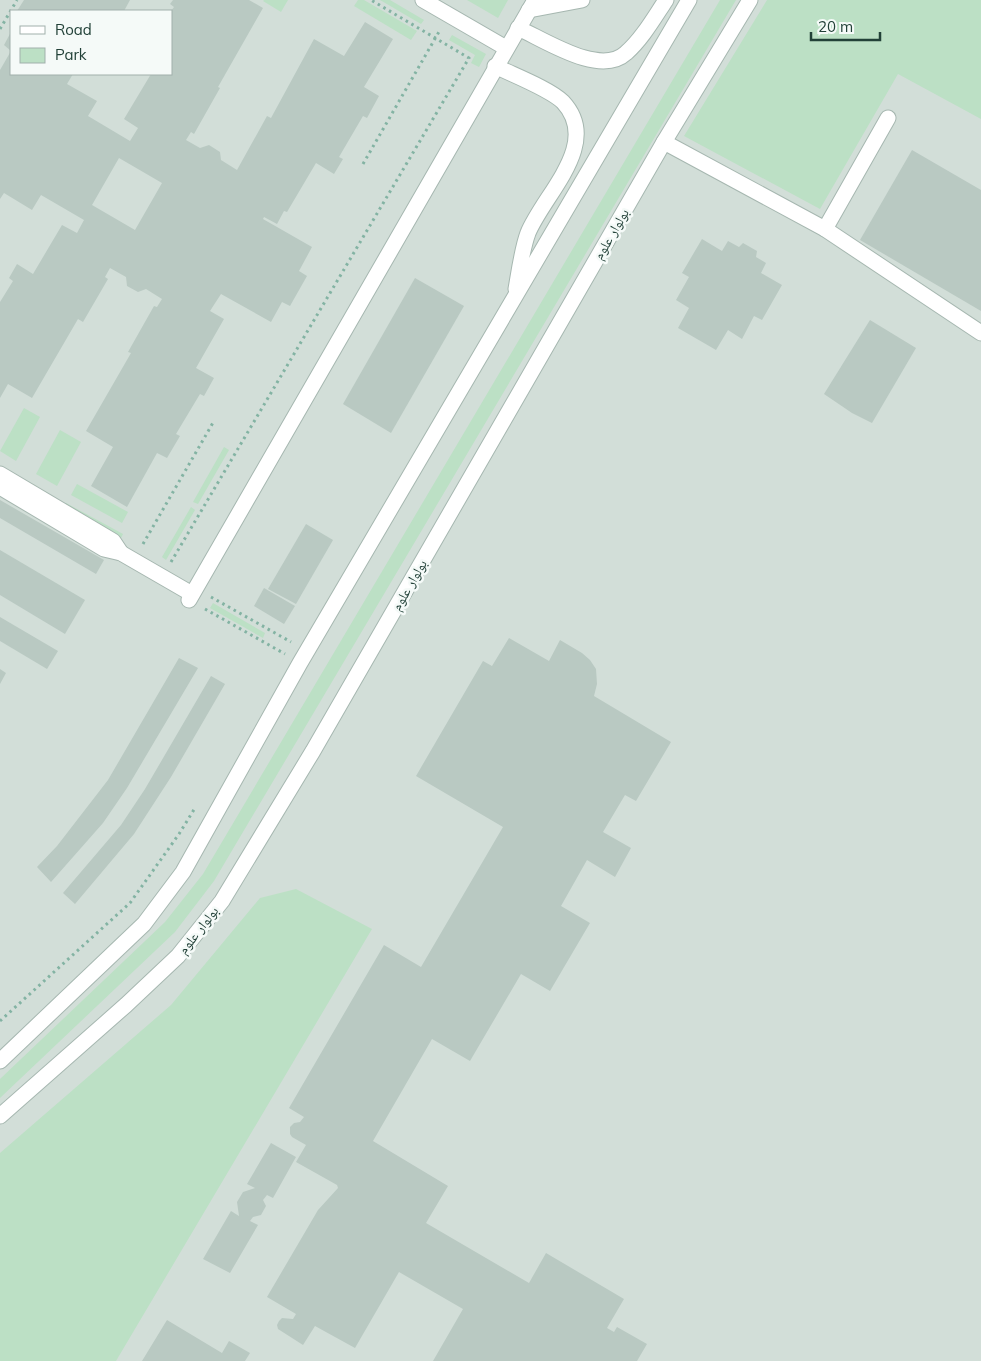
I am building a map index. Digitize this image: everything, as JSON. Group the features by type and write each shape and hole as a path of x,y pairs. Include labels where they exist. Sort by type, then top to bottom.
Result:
{"lane":[{"path":"423,0 506,48"},
{"path":"0,487 104,549 121,553 192,594 495,66 532,5 582,0"},
{"path":"518,28 572,54 607,62 625,54 638,40 666,0"},
{"path":"0,1061 144,924 183,872 304,657 689,0"},
{"name":"بولوار علوم","path":"0,1116 126,1005 178,956 222,900 313,751 664,142 750,0"},
{"path":"495,66 562,101 571,113 577,132 574,155 528,233 512,302"},
{"path":"825,229 888,118"},
{"path":"664,142 825,229 981,333"},
{"path":"0,474 113,541 121,553"}],"path":[{"path":"168,567 469,58 371,0"},
{"path":"0,29 10,12"},
{"path":"363,164 436,38"},
{"path":"140,550 214,421"},
{"path":"192,594 304,657"},
{"path":"192,594 304,657"},
{"path":"0,1022 130,903 180,834 200,800"}],"shaded area":[{"path":"0,0 981,0 981,1361 0,1361"}],"green space":[{"path":"264,0 288,0 281,12"},
{"path":"358,0 364,0 417,31 411,40 354,6"},
{"path":"380,0 390,0 424,20 421,24"},
{"path":"467,0 508,0 498,18"},
{"path":"720,0 736,0 214,881 175,932 0,1098 0,1079 165,922 203,874"},
{"path":"767,0 981,0 981,119 898,74 820,209 684,136"},
{"path":"452,35 486,54 479,67 471,63 475,55 449,40"},
{"path":"24,408 40,417 16,461 0,451"},
{"path":"60,430 81,442 57,486 36,474"},
{"path":"224,447 229,450 198,504 193,502"},
{"path":"77,484 128,512 122,523 71,495"},
{"path":"66,503 123,534 121,538 64,507"},
{"path":"191,507 195,510 166,560 162,557"},
{"path":"213,603 265,633 263,638 210,608"},
{"path":"296,889 372,929 116,1361 0,1361 0,1153 171,1005 260,898"}],"building":[{"path":"24,0 130,0 125,10 18,10"},
{"path":"173,0 249,0 263,8 218,87 220,88 194,134 191,132 186,140 200,148 209,145 220,152 221,160 237,170 267,116 271,118 314,39 344,56 365,22 393,39 364,87 379,96 367,118 363,116 339,157 343,159 334,174 316,163 287,212 284,211 277,224 264,217 263,219 312,247 299,271 307,276 290,306 282,302 271,322 221,294 210,311 224,319 196,368 214,378 204,396 200,394 176,434 180,436 167,458 157,453 127,507 91,486 113,447 86,431 131,353 128,352 154,306 157,307 162,299 146,289 138,292 127,286 126,277 110,268 105,277 108,279 83,322 78,319 32,398 8,384 0,398 0,302 13,281 9,278 17,264 33,274 62,225 77,233 84,220 41,195 32,210 4,193 0,199 0,70 10,53 10,75 72,75 67,84 97,101 88,116 130,141 138,128 124,119 150,75 172,75 172,10 174,7 170,4","holes":["119,158 162,183 135,230 92,205"]},
{"path":"10,34 10,50 4,45"},
{"path":"912,150 981,190 981,311 860,240"},
{"path":"702,239 722,251 728,241 739,247 743,243 757,251 756,257 766,263 761,273 782,285 762,320 754,316 742,339 728,330 716,350 678,328 689,308 676,300 689,277 682,273"},
{"path":"415,278 464,306 391,433 343,404"},
{"path":"870,320 916,348 872,423 852,413 824,394"},
{"path":"0,500 104,560 96,574 0,518"},
{"path":"306,524 333,540 296,604 268,589"},
{"path":"0,550 85,600 65,634 0,595"},
{"path":"264,588 295,606 284,624 254,606"},
{"path":"0,617 58,651 47,669 0,641"},
{"path":"509,638 549,661 560,640 582,653 596,669 597,684 594,696 671,742 636,801 625,795 603,832 631,848 615,877 587,860 561,906 590,923 550,991 521,974 470,1061 432,1039 373,1141 448,1186 426,1223 529,1283 546,1253 624,1299 607,1328 614,1332 617,1327 647,1344 637,1361 433,1361 463,1309 399,1272 355,1348 315,1326 303,1345 278,1329 277,1325 282,1318 293,1319 296,1314 267,1297 318,1210 338,1188 337,1185 296,1162 306,1145 292,1137 290,1127 294,1123 300,1122 304,1117 289,1108 384,945 421,967 503,827 416,776 483,661 492,666"},
{"path":"179,658 198,668 127,788 103,823 51,882 37,867 57,846 108,780"},
{"path":"0,669 6,673 0,684"},
{"path":"211,676 225,684 171,777 134,834 75,904 63,893 121,825 145,789"},
{"path":"271,1143 296,1157 273,1198 267,1195 263,1200 266,1206 261,1215 253,1217 250,1221 258,1225 230,1273 203,1259 231,1211 239,1216 237,1202 243,1192 255,1188 247,1184"},
{"path":"167,1320 222,1353 229,1341 250,1353 245,1361 142,1361"}]}
